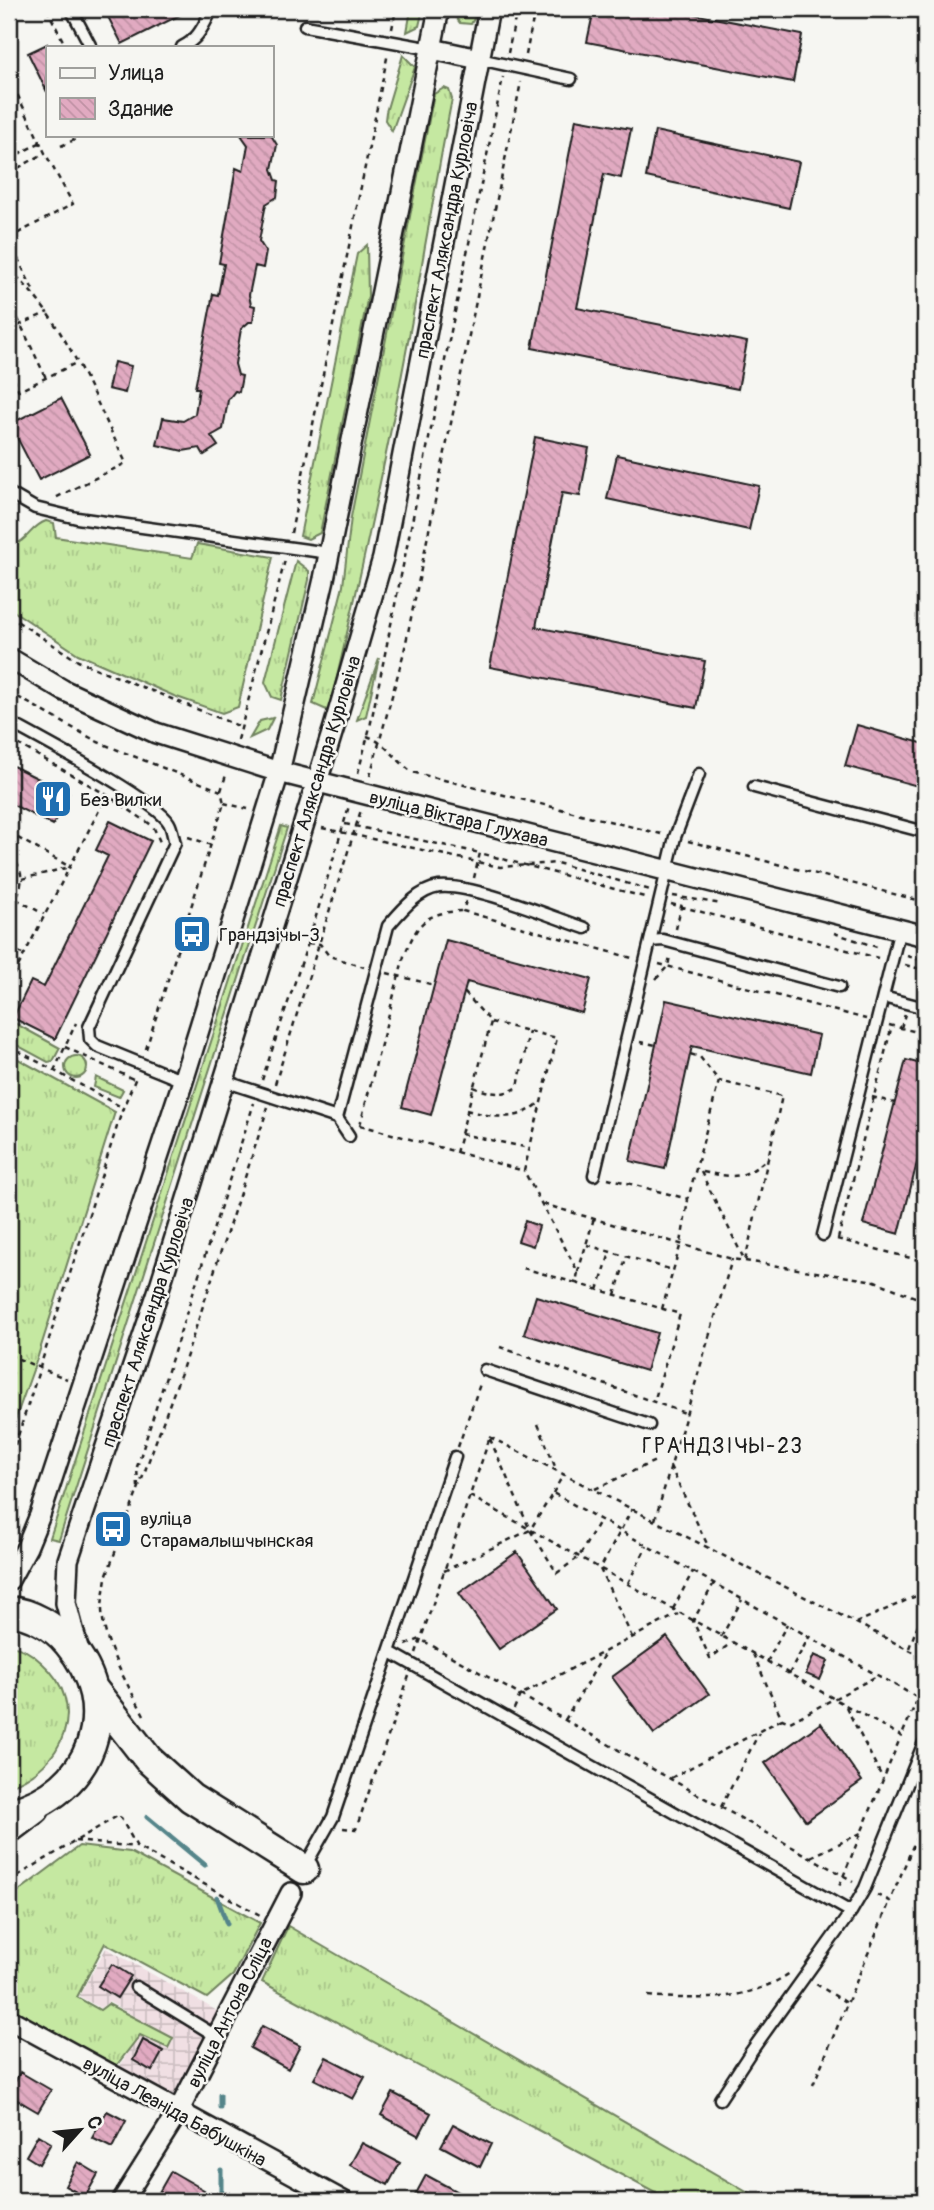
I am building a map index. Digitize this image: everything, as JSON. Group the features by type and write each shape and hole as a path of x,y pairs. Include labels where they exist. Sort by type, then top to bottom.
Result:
{"main road":[{"path":"9,1611 35,1618 60,1634 81,1658 94,1690 148,1759 191,1798 298,1881"},
{"path":"17,1816 55,1795 80,1769 91,1747 96,1721 94,1690"}],"street":[{"name":"праспект Аляксандра Курловіча","path":"9,1580 40,1515 183,1081 279,772 329,553 439,9"},
{"name":"праспект Аляксандра Курловіча","path":"81,1658 66,1603 68,1560 158,1292 316,784 383,558 489,9"},
{"path":"432,49 479,59"},
{"name":"вуліца Віктара Глухава","path":"9,658 63,690 156,733 316,784 668,869 925,936"},
{"name":"вуліца Антона Сліца","path":"122,2201 178,2112 298,1881"},
{"name":"вуліца Леаніда Бабушкіна","path":"9,2019 343,2201"}],"lane":[{"path":"72,9 90,46"},
{"path":"184,46 194,41 210,15"},
{"path":"305,26 432,49"},
{"path":"479,59 571,79"},
{"path":"9,493 35,508 77,518 329,553"},
{"path":"9,722 126,790 169,822 175,843 89,1027 90,1040 97,1046 183,1081"},
{"path":"594,1175 675,838 699,774"},
{"path":"754,787 925,832"},
{"path":"337,1118 388,926 407,904 439,887 470,891 585,928"},
{"path":"823,1236 900,929"},
{"path":"650,941 663,940 839,987"},
{"path":"883,997 925,1008"},
{"path":"224,1081 337,1118 349,1136"},
{"path":"485,1370 649,1425"},
{"path":"298,1881 333,1817 455,1457"},
{"path":"390,1652 851,1912"},
{"path":"720,2099 865,1888 925,1740"},
{"path":"136,1987 216,2036"}],"path":[{"path":"47,9 66,46"},
{"path":"237,743 288,547 396,9"},
{"path":"517,9 367,736 380,741 412,772 925,902"},
{"path":"380,741 404,652 535,9"},
{"path":"9,77 73,204 9,239 35,293 77,363 126,463 49,501"},
{"path":"61,146 83,136"},
{"path":"9,159 41,142"},
{"path":"9,147 22,153"},
{"path":"9,173 46,153"},
{"path":"9,269 35,293"},
{"path":"9,300 46,378"},
{"path":"9,330 48,312"},
{"path":"9,396 77,363"},
{"path":"9,369 19,391"},
{"path":"9,616 78,661 241,727"},
{"path":"9,692 98,742 221,791"},
{"path":"9,739 107,795 153,826 160,843"},
{"path":"9,1464 122,1108 141,1065 224,803 221,791 228,769"},
{"path":"9,984 107,795"},
{"path":"345,824 480,853"},
{"path":"9,833 70,867"},
{"path":"138,1490 136,1467 308,943 341,834 353,837 369,836 500,867 557,863 661,897 724,905"},
{"path":"146,1720 116,1659 102,1609 106,1577 183,1370 353,837"},
{"path":"9,906 16,899 22,879 20,869 9,853 17,838"},
{"path":"527,865 893,957 925,961"},
{"path":"22,879 70,867"},
{"path":"16,899 45,914"},
{"path":"463,911 440,912 424,919 404,956 360,1125 524,1171"},
{"path":"823,930 925,971"},
{"path":"308,943 320,944 330,956 434,985"},
{"path":"9,947 24,955"},
{"path":"612,953 645,961"},
{"path":"668,966 925,1034"},
{"path":"464,992 491,1022 557,1038 524,1171 578,1272"},
{"path":"456,1153 491,1022"},
{"path":"54,1071 76,1023"},
{"path":"838,1239 892,1026"},
{"path":"473,1087 494,1094 508,1093 518,1087 528,1031"},
{"path":"627,1039 656,1045"},
{"path":"9,1046 122,1108"},
{"path":"65,1047 135,1080"},
{"path":"690,1054 700,1057 719,1081 782,1096 745,1261"},
{"path":"662,1309 681,1243 688,1199 719,1081"},
{"path":"859,1094 895,1103"},
{"path":"466,1110 507,1118 523,1114 541,1101"},
{"path":"461,1134 529,1149"},
{"path":"695,1171 730,1177 750,1174 769,1157"},
{"path":"701,1172 745,1261"},
{"path":"594,1175 688,1199"},
{"path":"542,1203 732,1259 875,1281 925,1301"},
{"path":"576,1283 594,1218"},
{"path":"918,1260 925,1233"},
{"path":"823,1236 925,1262"},
{"path":"587,1245 673,1270"},
{"path":"598,1290 611,1252"},
{"path":"615,1295 626,1257"},
{"path":"655,1520 732,1259"},
{"path":"523,1269 680,1314 654,1402"},
{"path":"500,1347 686,1413"},
{"path":"9,1355 83,1385"},
{"path":"455,1457 485,1370"},
{"path":"538,1424 556,1470"},
{"path":"490,1437 925,1658"},
{"path":"356,1829 490,1437"},
{"path":"490,1437 530,1530 557,1573 579,1557 600,1519"},
{"path":"594,1489 655,1461"},
{"path":"670,1466 709,1548"},
{"path":"444,1571 530,1530 564,1474"},
{"path":"553,1493 925,1702"},
{"path":"470,1496 901,1736"},
{"path":"600,1569 632,1508"},
{"path":"627,1584 647,1546"},
{"path":"600,1569 632,1637"},
{"path":"672,1609 693,1572"},
{"path":"693,1621 714,1583"},
{"path":"856,1623 925,1592"},
{"path":"721,1637 743,1599"},
{"path":"908,1650 925,1606"},
{"path":"509,1719 520,1695 679,1613"},
{"path":"693,1621 710,1658 732,1643"},
{"path":"767,1662 787,1624"},
{"path":"788,1675 809,1637"},
{"path":"420,1639 890,1901"},
{"path":"565,1720 608,1648"},
{"path":"752,1654 782,1719 790,1722 878,1676"},
{"path":"833,1900 919,1698"},
{"path":"846,1707 884,1779"},
{"path":"670,1779 782,1719"},
{"path":"720,1807 759,1733"},
{"path":"9,1881 119,1815 137,1847"},
{"path":"813,2085 925,1817"},
{"path":"811,1857 861,1833"},
{"path":"75,1841 137,1847 275,1924"},
{"path":"648,1996 690,2000 733,1997 774,1984 794,1970 848,2003"}],"shaded area":[{"path":"106,1948 219,2012 172,2097 119,2068 139,2033 168,2049 174,2039 109,2002 100,2008 79,1996"}],"green space":[{"path":"423,9 419,26 407,32 411,10"},
{"path":"456,9 478,11 471,24 460,23 454,15"},
{"path":"403,55 415,67 392,131 385,120 386,112"},
{"path":"444,88 449,90 452,99 415,304 381,480 329,711 313,704 343,586 351,517 434,94"},
{"path":"367,245 368,296 320,533 308,539 300,536 357,254"},
{"path":"46,521 54,523 56,537 192,558 197,544 273,557 238,707 222,713 174,696 78,654 9,608 9,546 21,541"},
{"path":"296,561 309,571 309,580 281,700 272,697 265,682"},
{"path":"379,658 366,716 357,720"},
{"path":"273,718 267,730 250,738 260,721"},
{"path":"281,826 287,828 59,1540 50,1538"},
{"path":"9,1020 60,1048 53,1061 48,1062 9,1041"},
{"path":"9,1054 115,1112 38,1356 9,1437"},
{"path":"76,1056 84,1059 87,1067 84,1075 76,1078 68,1075 65,1067 68,1059"},
{"path":"96,1077 123,1090 119,1097 94,1087"},
{"path":"9,1646 22,1649 35,1657 57,1680 65,1697 67,1716 64,1734 44,1765 9,1786"},
{"path":"79,1846 130,1852 260,1923 233,1975 207,1998 105,1943 77,1997 100,2010 108,2004 173,2038 168,2048 140,2035 116,2066 9,2008 9,1905 15,1894"},
{"path":"288,1926 762,2201 670,2201 262,1982"}],"building":[{"path":"104,9 192,9 122,44"},
{"path":"594,9 667,9 802,35 793,82 587,42"},
{"path":"47,44 46,90 28,53"},
{"path":"576,119 631,129 621,178 604,174 577,308 747,342 738,389 532,348"},
{"path":"655,131 799,162 789,208 646,177"},
{"path":"242,136 272,136 277,145 272,169 279,181 277,197 266,204 259,241 266,252 263,268 255,266 249,295 251,305 255,306 253,322 241,329 235,364 238,375 242,376 239,392 235,391 228,400 223,429 211,436 218,446 204,455 200,448 183,451 157,445 163,418 183,421 195,414 199,388 195,388 213,294 218,295 224,264 219,263 236,168 243,171 248,145"},
{"path":"114,362 131,366 125,393 108,389"},
{"path":"61,398 90,454 39,480 10,424"},
{"path":"535,437 589,448 580,496 562,493 536,627 705,661 696,708 490,667"},
{"path":"617,455 759,486 749,530 607,499"},
{"path":"857,725 925,744 925,788 845,766"},
{"path":"9,764 69,794 53,825 9,803"},
{"path":"110,821 151,841 55,1039 13,1018 31,981 44,987 108,856 96,850"},
{"path":"446,940 591,979 582,1013 467,982 431,1115 402,1107"},
{"path":"666,1000 819,1035 811,1073 692,1046 665,1169 630,1161"},
{"path":"906,1060 925,1065 925,1131 899,1234 863,1224"},
{"path":"525,1221 539,1226 533,1246 518,1241"},
{"path":"536,1296 657,1333 646,1371 524,1334"},
{"path":"517,1552 557,1609 499,1649 459,1593"},
{"path":"667,1637 709,1694 654,1734 612,1677"},
{"path":"814,1655 828,1661 820,1680 806,1674"},
{"path":"821,1723 862,1781 806,1821 765,1763"},
{"path":"112,1964 131,1976 117,1998 98,1986"},
{"path":"262,2026 300,2046 288,2069 250,2048"},
{"path":"143,2040 163,2051 152,2071 133,2060"},
{"path":"326,2057 365,2077 353,2099 314,2079"},
{"path":"20,2072 51,2090 38,2112 9,2095"},
{"path":"393,2093 431,2113 419,2136 381,2115"},
{"path":"107,2111 126,2121 112,2148 92,2138"},
{"path":"453,2124 491,2144 480,2167 441,2146"},
{"path":"38,2135 51,2143 39,2164 26,2156"},
{"path":"362,2143 400,2163 388,2185 350,2165"},
{"path":"78,2162 98,2174 85,2197 65,2186"},
{"path":"171,2171 204,2190 197,2201 154,2201"},
{"path":"426,2175 474,2201 412,2201"}],"waterway":[{"path":"147,1817 205,1865"},
{"path":"217,1897 227,1924"},
{"path":"220,2095 220,2107"},
{"path":"221,2170 221,2201"}],"place":[{"name":"Без Вилки","path":"53,799"},
{"name":"Грандзічы-3","path":"192,934"},
{"name":"вуліца Старамалышчынская","path":"113,1529"}],"district":[{"name":"ГРАНДЗІЧЫ-23","path":"723,1446"}]}
